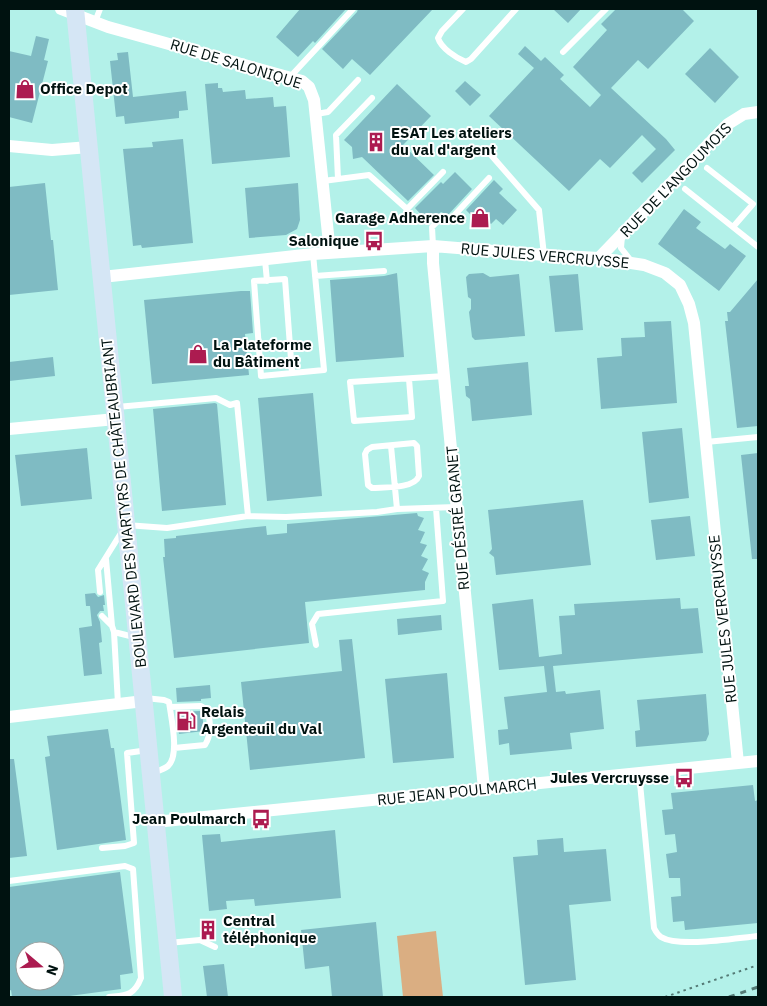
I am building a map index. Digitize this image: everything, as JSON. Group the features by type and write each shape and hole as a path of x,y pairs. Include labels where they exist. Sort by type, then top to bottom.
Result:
{"main road":[{"name":"BOULEVARD DES MARTYRS DE CHÂTEAUBRIANT","path":"70,11 89,148 173,997"}],"street":[{"name":"RUE DE SALONIQUE","path":"70,11 95,22 302,81 309,87 314,100 316,114 330,253"},
{"name":"RUE DE L'ANGOUMOIS","path":"599,258 728,124 744,114 758,112"},
{"path":"9,146 52,150 89,148"},
{"name":"RUE JULES VERCRUYSSE","path":"102,278 313,254 433,246 599,258 644,265 665,273 680,285 689,304 694,323 738,763"},
{"name":"RUE DÉSIRÉ GRANET","path":"433,246 433,263 484,789"},
{"path":"9,429 115,413"},
{"path":"9,717 118,704 144,699"},
{"name":"RUE JEAN POULMARCH","path":"155,822 758,761"}],"lane":[{"path":"95,22 100,9"},
{"path":"290,78 353,9"},
{"path":"463,9 442,31 438,38 440,43 459,59 466,62 471,59 516,9"},
{"path":"563,52 606,9"},
{"path":"316,114 328,112 358,80"},
{"path":"338,179 336,135 372,98"},
{"path":"492,155 539,210 544,255"},
{"path":"707,168 753,204 733,227"},
{"path":"323,181 369,175 407,209 443,172"},
{"path":"433,246 432,227 442,216 448,222 489,178"},
{"path":"685,190 758,247"},
{"path":"622,234 621,248 632,263"},
{"path":"292,373 285,279 254,282 261,376 324,370 313,254"},
{"path":"265,260 267,281"},
{"path":"315,276 384,271"},
{"path":"409,379 412,417 354,421 350,382 445,376"},
{"path":"115,413 216,398 230,405 237,404 248,516"},
{"path":"706,442 758,437"},
{"path":"414,443 417,446 419,476 417,481 410,485 372,488 368,486 365,454 372,447 390,446 414,443"},
{"path":"390,446 397,509"},
{"path":"100,592 98,570 126,525 168,528 248,516 286,517 377,512 420,507 456,507"},
{"path":"316,645 312,624 318,614 442,601 436,508"},
{"path":"106,557 118,704"},
{"path":"102,616 113,629 137,637"},
{"path":"144,699 167,700 170,707 174,748 174,757 168,766 151,774"},
{"path":"170,707 201,706 208,710 210,718 209,739 205,745 174,748"},
{"path":"102,848 125,846 134,843 127,753 149,750"},
{"path":"639,773 654,928 656,932 660,937 679,942 758,936"},
{"path":"9,881 125,866 132,869 141,978 138,986 129,995 109,997"},
{"path":"168,943 200,940 215,947"}],"path":[{"path":"665,997 758,965"}],"shaded area":[{"path":"436,931 443,997 403,997 397,936"}],"building":[{"path":"300,9 346,9 315,43 313,41 298,57 276,37"},
{"path":"358,9 433,9 370,75 352,59 343,69 322,49"},
{"path":"553,9 581,9 568,23"},
{"path":"616,9 682,9 694,21 648,69 638,60 611,88 666,139 675,150 642,183 632,173 656,149 642,135 610,168 600,159 569,191 489,116 534,68 518,54 525,46 541,61 545,57 564,75 560,79 590,107 601,95 573,67 607,30 601,24"},
{"name":"Office Depot","path":"36,36 49,39 44,60 48,61 32,123 9,117 9,51 31,56"},
{"path":"710,48 739,77 715,103 685,74"},
{"path":"128,52 133,97 186,91 188,110 179,111 179,118 125,124 124,116 116,117 110,61 118,60 117,53"},
{"path":"465,81 481,95 470,106 455,91"},
{"path":"218,83 218,88 222,88 223,92 245,90 246,99 273,97 274,107 286,106 290,157 212,164 205,84"},
{"name":"ESAT Les ateliers du val d'argent","path":"397,84 431,116 403,145 434,175 408,201 362,157 353,159 352,147 344,140"},
{"path":"183,139 193,243 142,248 141,245 133,246 123,149 153,147 152,142"},
{"path":"455,172 472,189 448,215 441,212 432,220 430,217 426,220 415,208 441,182 443,184"},
{"path":"494,180 503,189 499,193 517,210 503,225 496,219 491,224 484,218 479,223 466,210"},
{"path":"45,183 58,290 9,295 9,187"},
{"path":"298,183 300,220 297,229 286,235 249,238 245,188"},
{"path":"684,209 701,222 696,228 725,249 730,244 746,256 719,291 658,244"},
{"path":"397,273 404,357 336,362 330,280 384,276"},
{"path":"483,273 490,277 519,274 525,336 475,340 472,337 469,312 471,309 471,299 468,297 466,277 469,274"},
{"path":"578,274 583,330 555,332 549,276"},
{"path":"758,279 758,426 737,428 725,321 728,321 727,312 730,312"},
{"name":"La Plateforme du Bâtiment","path":"250,291 253,333 245,334 249,375 152,384 144,300"},
{"path":"671,321 677,403 601,409 597,358 622,356 621,338 645,337 644,322"},
{"path":"53,357 55,376 9,381 9,362"},
{"path":"528,362 532,415 472,421 470,399 466,396 465,386 469,386 467,368"},
{"path":"313,393 322,496 267,501 258,398"},
{"path":"217,404 226,505 162,511 153,409"},
{"path":"682,428 689,498 649,503 642,432"},
{"path":"87,448 92,499 21,506 15,455"},
{"path":"758,453 758,559 752,559 741,455"},
{"path":"583,500 591,565 496,575 494,557 489,553 492,549 488,510"},
{"path":"417,513 418,516 424,518 418,530 425,532 420,543 427,545 421,556 428,559 422,570 429,573 425,582 425,590 305,602 309,643 174,658 163,557 165,557 164,539 266,526 267,535 287,533 287,524"},
{"path":"690,516 695,556 656,560 651,520"},
{"path":"95,593 98,597 104,595 105,605 103,605 104,611 100,611 97,615 100,622 102,642 99,643 102,674 84,676 79,628 92,626 90,606 86,606 85,594"},
{"path":"680,598 681,609 698,608 703,653 553,666 556,692 565,691 566,694 600,690 604,729 570,733 572,749 510,755 509,743 499,745 498,730 508,729 504,697 547,692 544,666 499,670 492,604 533,599 539,657 562,654 559,616 575,615 574,604"},
{"path":"441,615 442,630 398,635 397,619"},
{"path":"352,639 365,758 250,770 241,682 342,671 339,640"},
{"path":"447,673 454,758 393,763 385,679"},
{"path":"210,685 211,698 201,699 201,701 177,702 176,688"},
{"path":"706,694 709,734 706,741 636,747 635,731 640,730 637,700"},
{"path":"178,712 202,712 204,731 179,734 176,717 178,717"},
{"path":"108,729 111,748 114,748 126,840 57,850 45,757 50,756 47,736"},
{"path":"9,759 14,759 27,856 9,858"},
{"path":"753,785 755,801 758,800 758,923 685,930 684,921 673,922 671,897 681,896 680,878 669,878 666,854 677,852 675,834 665,835 662,810 673,809 671,793"},
{"path":"335,830 341,898 255,906 254,899 226,901 227,909 209,911 202,835 220,834 221,842"},
{"path":"563,838 564,852 606,849 611,901 569,905 576,980 525,985 513,857 538,855 537,840"},
{"path":"120,872 133,973 120,975 121,989 62,997 12,997 11,990 9,991 9,887"},
{"path":"376,922 383,997 332,997 329,966 305,969 301,930"},
{"path":"224,964 228,997 207,997 203,966"}],"railway":[{"path":"729,997 758,987"}],"place":[{"name":"Office Depot","path":"25,89"},
{"name":"ESAT Les ateliers du val d'argent","path":"376,142"},
{"name":"Garage Adherence","path":"480,218"},
{"name":"Salonique","path":"374,241"},
{"name":"La Plateforme du Bâtiment","path":"198,354"},
{"name":"Relais Argenteuil du Val","path":"186,721"},
{"name":"Jules Vercruysse","path":"684,778"},
{"name":"Jean Poulmarch","path":"261,819"},
{"name":"Central téléphonique","path":"208,930"}]}
